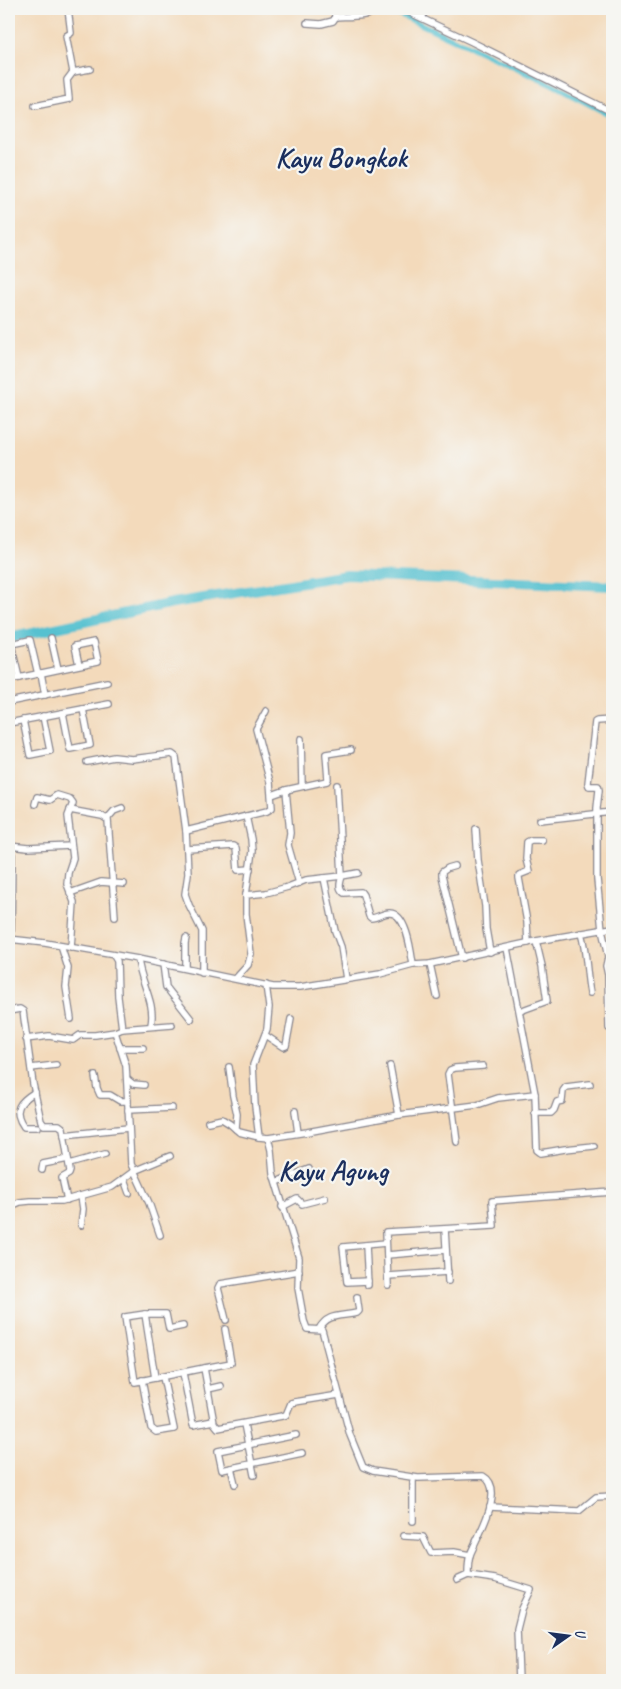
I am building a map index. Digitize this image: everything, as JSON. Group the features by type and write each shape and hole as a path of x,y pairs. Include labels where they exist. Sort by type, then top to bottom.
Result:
{"street":[{"path":"68,9 71,33 66,36 73,72"},
{"path":"307,23 328,23 332,21 334,9"},
{"path":"334,17 366,14 375,12 377,9"},
{"path":"402,9 612,112"},
{"path":"423,9 423,18"},
{"path":"35,106 69,100 67,80 73,72 90,69"},
{"path":"52,638 58,669"},
{"path":"19,678 12,644 30,640 45,694"},
{"path":"9,680 98,661 94,642 75,646 79,665"},
{"path":"9,702 106,682"},
{"path":"9,723 109,704"},
{"path":"63,713 70,749 90,746 83,709"},
{"path":"186,831 270,810 273,806 269,776 256,728 266,711"},
{"path":"23,720 30,755 37,754 50,751 43,716"},
{"path":"609,1028 608,975 606,966 608,957 602,930 597,878 599,788 596,785 589,786 588,783 594,724 597,721 612,720"},
{"path":"301,739 302,786"},
{"path":"272,795 328,780 326,754 335,751 351,750"},
{"path":"87,762 114,757 132,759 175,755 188,849 188,874 185,894 188,905 202,930 202,973"},
{"path":"337,785 342,876 341,891 344,893 361,892 370,918 390,913 396,915 408,935 413,965"},
{"path":"286,790 290,833 288,845 299,883"},
{"path":"35,804 37,797 50,800 55,796 59,796 73,801 68,816 73,859 67,878 74,902 71,948"},
{"path":"107,819 114,811 122,808"},
{"path":"70,810 102,816 107,819 110,827 112,883 116,917"},
{"path":"540,820 612,812"},
{"path":"236,978 248,965 251,954 246,914 246,895 252,844 246,816"},
{"path":"476,829 478,860 490,952"},
{"path":"528,943 527,922 519,875 529,871 526,859 527,842 542,840"},
{"path":"9,846 71,846"},
{"path":"188,849 233,846 236,848 238,870 250,869"},
{"path":"12,855 10,939 138,959 273,987 300,987 380,974 413,965 430,964 536,941 612,928"},
{"path":"455,866 444,870 442,876 462,958"},
{"path":"246,895 266,893 306,880 358,873"},
{"path":"324,878 335,931 341,947 346,979"},
{"path":"70,893 98,883 124,884"},
{"path":"581,933 585,946 590,993"},
{"path":"186,938 186,968"},
{"path":"520,1011 547,1001 536,941"},
{"path":"61,946 68,968 66,987 71,1019"},
{"path":"507,948 534,1094 536,1141 539,1153 594,1146"},
{"path":"114,956 122,1029"},
{"path":"138,959 140,973 151,1004 151,1025"},
{"path":"163,964 166,988 191,1019"},
{"path":"430,964 437,996"},
{"path":"259,1137 254,1106 253,1065 265,1035 269,1007 266,985"},
{"path":"9,1011 20,1009 23,1011 35,1092 43,1124 62,1126 70,1173 62,1178 67,1200"},
{"path":"265,1035 283,1047 286,1046 291,1019"},
{"path":"26,1039 49,1036 73,1040 80,1035 95,1035 151,1025 172,1025"},
{"path":"115,1032 126,1066 130,1160 149,1203 160,1235"},
{"path":"120,1048 143,1048"},
{"path":"31,1068 56,1065"},
{"path":"390,1066 398,1115"},
{"path":"457,1142 448,1077 450,1070 483,1066"},
{"path":"229,1067 237,1114 236,1129"},
{"path":"95,1076 100,1094 110,1095 120,1101 128,1101"},
{"path":"127,1079 133,1084 144,1085"},
{"path":"535,1113 551,1113 557,1102 562,1101 563,1091 566,1086 590,1084"},
{"path":"35,1092 20,1104 18,1115 24,1128 37,1127"},
{"path":"208,1122 222,1119 244,1134 268,1138 398,1115 478,1105 498,1098 534,1094"},
{"path":"128,1110 172,1108"},
{"path":"295,1111 298,1133"},
{"path":"64,1135 128,1128"},
{"path":"268,1138 273,1173 299,1258 298,1288 306,1328 322,1330 350,1435 364,1468 373,1472 413,1478 442,1479 483,1476 487,1478 492,1487 490,1507 470,1555 468,1575"},
{"path":"42,1170 43,1164 68,1162 105,1154"},
{"path":"9,1207 20,1202 67,1200 112,1187 134,1171 170,1156"},
{"path":"276,1182 309,1169"},
{"path":"124,1179 129,1193"},
{"path":"388,1285 386,1232 494,1226 492,1201 612,1192"},
{"path":"81,1196 83,1209 81,1225"},
{"path":"282,1207 297,1199 302,1204 325,1198"},
{"path":"445,1229 448,1281"},
{"path":"366,1245 368,1283 347,1282 344,1247 366,1245 386,1244"},
{"path":"387,1255 446,1250"},
{"path":"226,1320 218,1288 220,1284 299,1271"},
{"path":"388,1276 448,1272"},
{"path":"319,1329 324,1321 329,1318 359,1312 357,1297"},
{"path":"145,1314 155,1378"},
{"path":"183,1326 169,1329 166,1314 145,1314 125,1317 134,1382 230,1363 225,1329"},
{"path":"204,1368 213,1421 215,1426 222,1429 282,1416 286,1414 289,1405 295,1402 339,1395"},
{"path":"184,1373 193,1425 213,1421"},
{"path":"142,1380 151,1428 156,1432 174,1429 163,1377"},
{"path":"208,1389 221,1386"},
{"path":"244,1424 254,1475"},
{"path":"296,1435 218,1451 222,1470 302,1454"},
{"path":"231,1468 235,1484"},
{"path":"413,1478 413,1521"},
{"path":"490,1507 579,1511 596,1497 612,1496"},
{"path":"404,1536 423,1537 431,1554 454,1552 470,1555"},
{"path":"457,1580 468,1575 496,1579 531,1590 522,1609 517,1629 519,1680"}],"waterway":[{"path":"388,9 552,85 612,116"},
{"path":"9,638 173,603 347,575 612,586"}],"district":[{"name":"Kayu Bongkok","path":"341,157"},
{"name":"Kayu Agung","path":"333,1170"}]}
